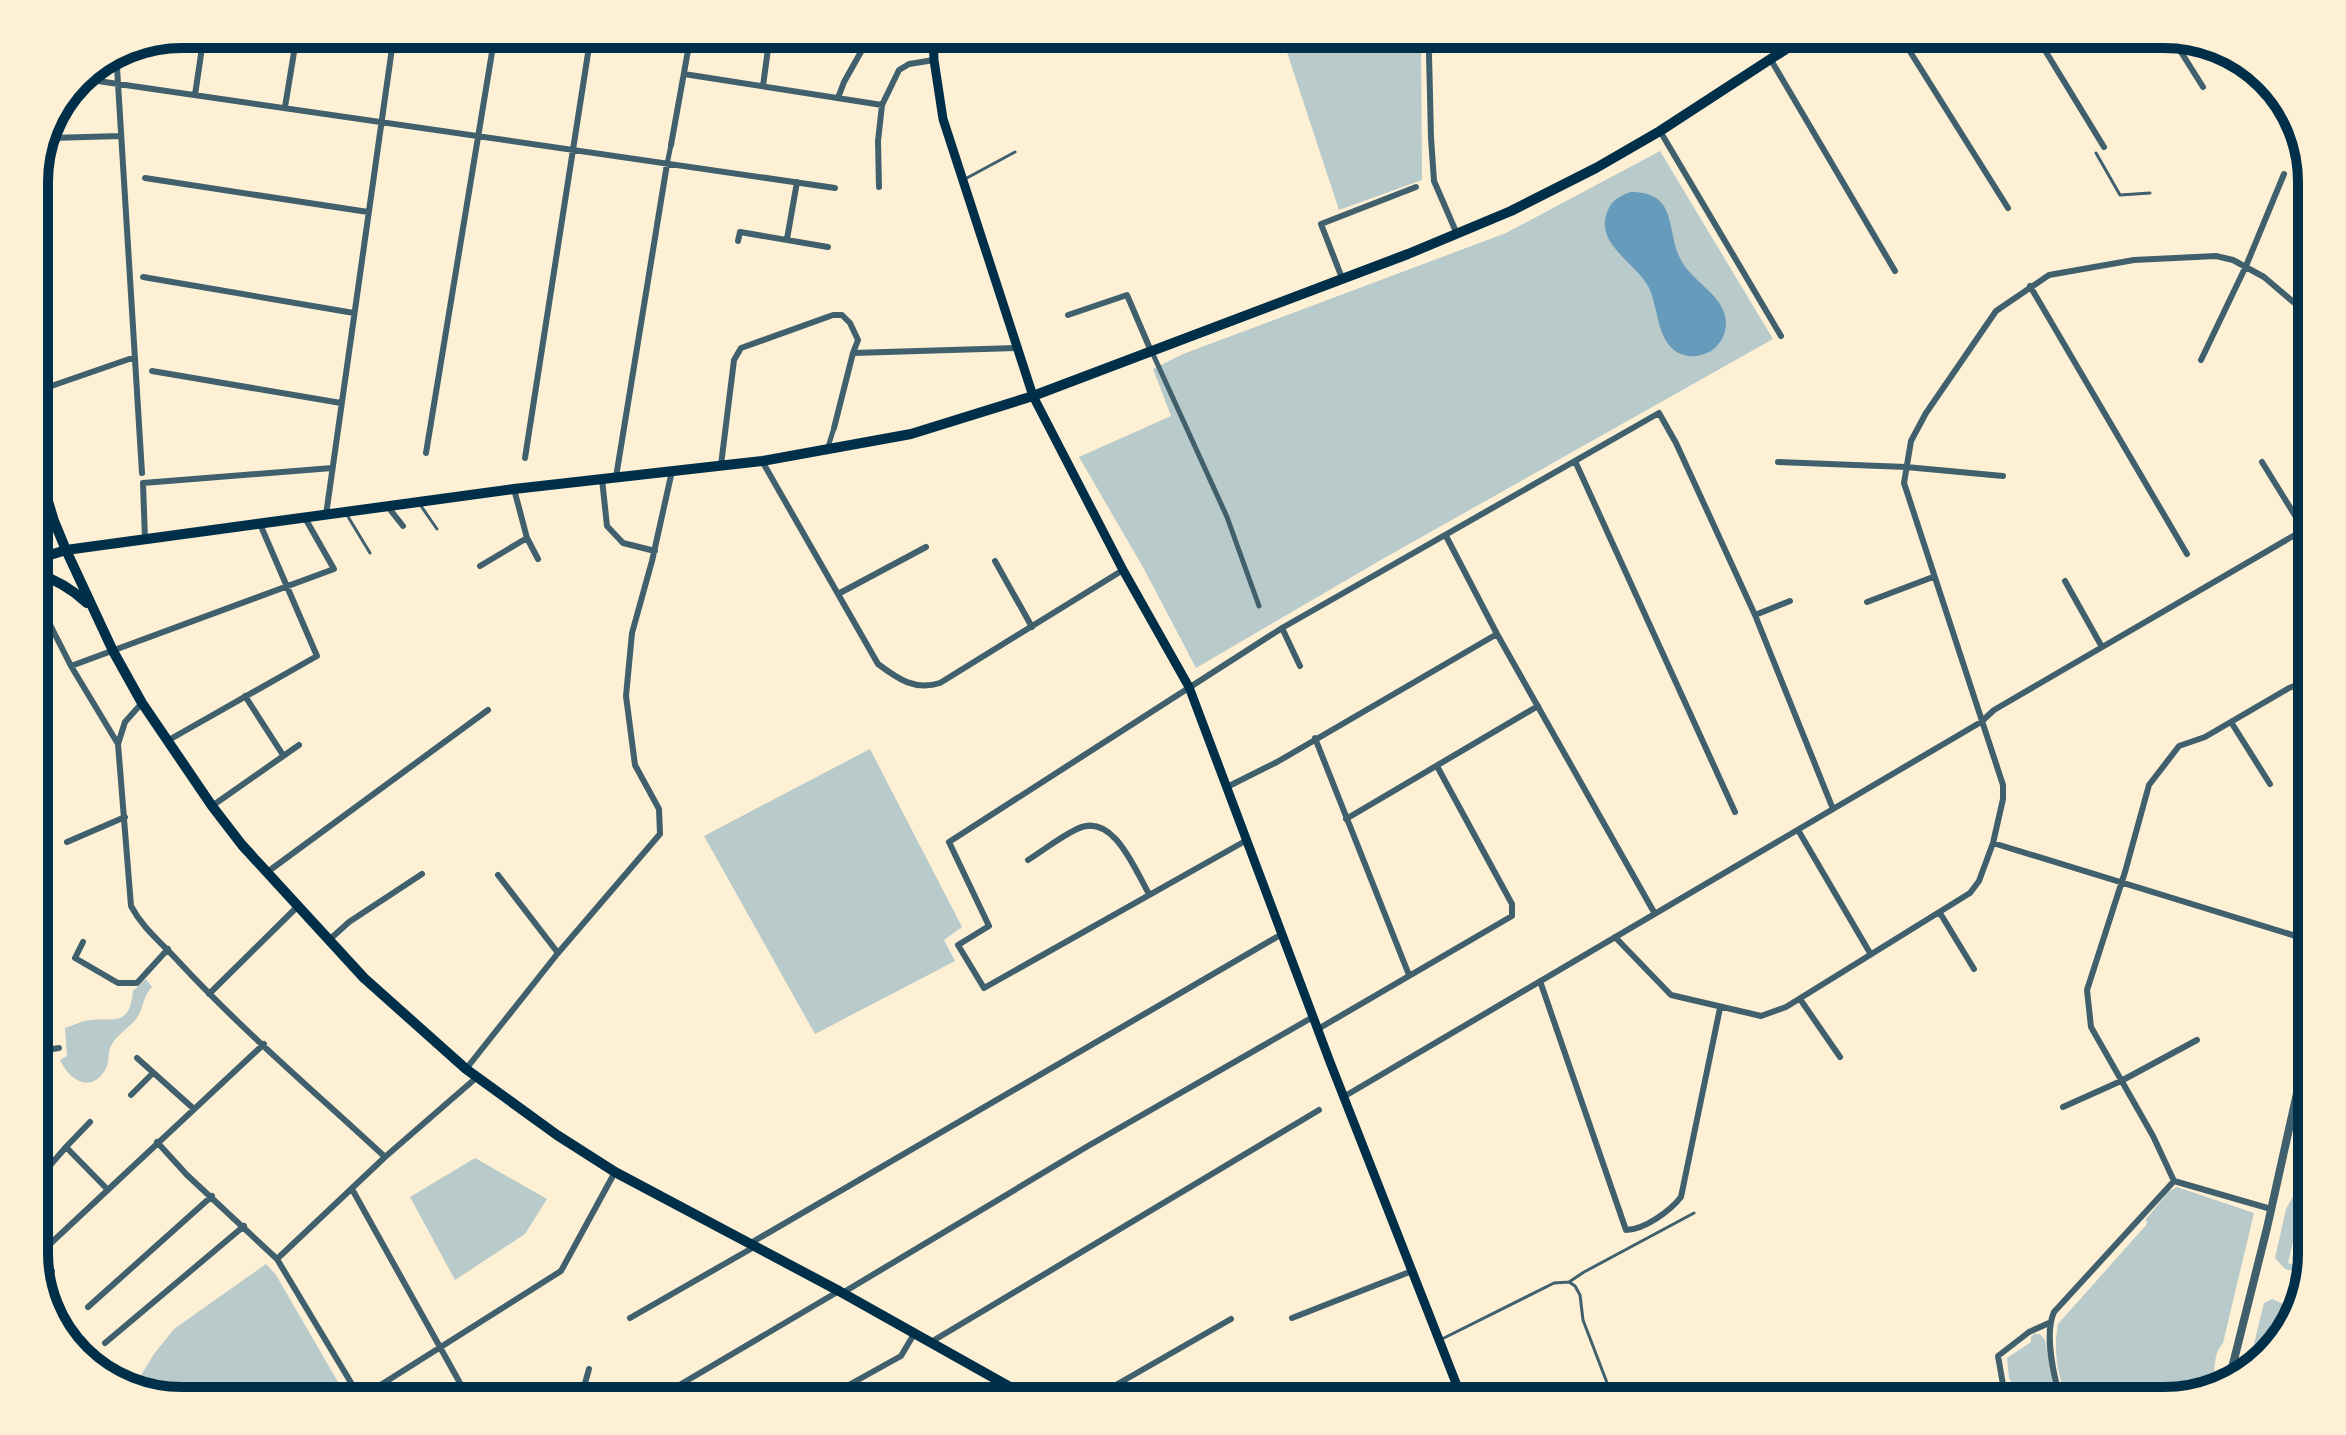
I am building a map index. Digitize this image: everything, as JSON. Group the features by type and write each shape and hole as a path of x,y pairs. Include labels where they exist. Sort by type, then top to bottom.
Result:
{"main road":[{"path":"934,48 943,119 1033,396 1123,570 1189,687 1313,1017 1458,1387"},
{"path":"48,556 66,550 514,489 762,461 911,434 1033,396 1457,234 1596,168 1660,131 1789,48"},
{"path":"48,503 66,550 113,651 167,741 212,806 266,873 364,978 476,1078 615,1172 1010,1387"},
{"path":"48,576 74,590 92,607"}],"street":[{"path":"195,95 202,48"},
{"path":"285,107 295,48"},
{"path":"326,515 392,48"},
{"path":"426,453 493,48"},
{"path":"525,458 589,48"},
{"path":"616,477 689,48"},
{"path":"763,86 768,48"},
{"path":"838,98 863,48"},
{"path":"1430,48 1434,181 1457,234"},
{"path":"1908,48 2008,208"},
{"path":"2044,48 2104,147"},
{"path":"2179,49 2203,87"},
{"path":"879,187 878,141 882,105 899,70 909,64 934,60"},
{"path":"1771,60 1895,271"},
{"path":"117,65 145,540"},
{"path":"684,74 882,105"},
{"path":"95,81 835,188"},
{"path":"1660,131 1781,336"},
{"path":"56,138 121,136"},
{"path":"2201,360 2246,266 2284,174"},
{"path":"145,178 368,212"},
{"path":"787,239 797,182"},
{"path":"1342,278 1321,224 1416,187"},
{"path":"738,241 740,232 828,247"},
{"path":"1615,937 1671,995 1761,1016 1800,999 1970,893 1979,881 1993,843 2003,785 1904,483 1911,441 1926,413 1996,311 2049,275 2134,260 2206,256 2233,260 2246,266 2274,283 2298,305"},
{"path":"143,277 354,313"},
{"path":"2030,286 2187,554"},
{"path":"1068,315 1127,295 1227,517 1259,606"},
{"path":"721,465 734,360 741,348 833,315 842,315 850,323 858,340 827,451"},
{"path":"853,353 1016,348"},
{"path":"48,387 135,357"},
{"path":"152,371 341,403"},
{"path":"1247,840 984,988 958,945 989,926 949,842 1282,628 1659,413 1676,443 1755,615 1833,809"},
{"path":"762,461 878,664 900,681 929,687 940,683 1123,570"},
{"path":"1575,461 1735,812"},
{"path":"1778,462 1906,467 2003,476"},
{"path":"2262,462 2298,520"},
{"path":"143,483 332,468"},
{"path":"466,1069 558,953 660,834 659,809 635,765 626,696 632,633 655,551 672,471"},
{"path":"602,479 607,526 623,543 655,551"},
{"path":"514,489 527,538 538,559"},
{"path":"388,506 403,526"},
{"path":"71,666 334,569 305,518"},
{"path":"167,741 317,656 260,524"},
{"path":"1345,1096 1981,722 1994,710 2298,533"},
{"path":"1446,536 1497,634 1655,914"},
{"path":"480,566 527,538"},
{"path":"838,594 926,547"},
{"path":"995,561 1032,627"},
{"path":"1867,602 1933,577"},
{"path":"2065,581 2102,647"},
{"path":"1755,615 1790,601"},
{"path":"48,621 118,744"},
{"path":"1282,628 1300,666"},
{"path":"1227,787 1497,634"},
{"path":"2271,1209 2174,1181 2153,1136 2091,1027 2087,990 2149,785 2179,746 2205,737 2298,684"},
{"path":"245,696 283,755"},
{"path":"142,703 125,722 118,744 131,906 141,925 209,994 385,1157"},
{"path":"1346,819 1438,768 1538,706"},
{"path":"266,873 488,710"},
{"path":"2231,722 2270,784"},
{"path":"1315,738 1409,975"},
{"path":"212,806 299,745"},
{"path":"1318,1029 1512,916 1512,904 1438,768"},
{"path":"67,842 125,817"},
{"path":"1028,860 1080,827 1105,829 1115,835 1149,894"},
{"path":"1798,830 1870,953"},
{"path":"1993,843 2298,937"},
{"path":"328,941 349,922 422,874"},
{"path":"498,875 558,953"},
{"path":"209,994 297,907"},
{"path":"1940,913 1974,969"},
{"path":"630,1318 1282,934"},
{"path":"83,942 75,958 118,983 137,983 168,949"},
{"path":"1540,981 1626,1230 1635,1230 1673,1208 1681,1197 1720,1008"},
{"path":"1800,999 1840,1057"},
{"path":"676,1387 1313,1017"},
{"path":"2063,1107 2121,1081 2197,1040"},
{"path":"48,1246 264,1044"},
{"path":"48,1049 59,1048"},
{"path":"137,1058 194,1109"},
{"path":"131,1095 153,1073"},
{"path":"277,1259 385,1157 476,1078"},
{"path":"2232,1368 2298,1088"},
{"path":"931,1342 1319,1110"},
{"path":"48,1168 90,1122"},
{"path":"157,1142 187,1175 277,1259 353,1387"},
{"path":"66,1147 108,1190"},
{"path":"381,1387 561,1271 615,1172"},
{"path":"2059,1387 2049,1323 2054,1312 2174,1181"},
{"path":"352,1189 462,1387"},
{"path":"88,1307 212,1196"},
{"path":"105,1343 244,1226"},
{"path":"1292,1318 1412,1271"},
{"path":"1112,1387 1231,1319"},
{"path":"2003,1387 1998,1356 2029,1332 2049,1323"},
{"path":"845,1387 901,1356 914,1334"},
{"path":"584,1387 589,1369"}],"lane":[{"path":"963,180 1015,152"},
{"path":"2096,153 2120,195 2150,193"},
{"path":"418,502 437,529"},
{"path":"345,513 370,553"},
{"path":"1439,1340 1554,1283 1569,1282 1694,1213"},
{"path":"1569,1282 1580,1295 1583,1320 1609,1387"}],"shaded area":[{"path":"1286,48 1421,48 1422,180 1339,210"},
{"path":"1660,151 1773,339 1196,668 1144,569 1079,457 1171,416 1153,369 1183,354 1506,233"},
{"path":"870,749 962,927 944,940 955,961 815,1034 704,836"},
{"path":"146,979 152,987 136,1019 113,1042 105,1070 87,1083 75,1078 60,1060 67,1056 65,1028 84,1021 123,1016 131,1004 133,991"},
{"path":"475,1158 547,1199 525,1234 455,1280 410,1197"},
{"path":"2177,1187 2254,1213 2213,1378 2182,1386 2064,1387 2057,1364 2058,1324 2147,1224 2146,1219 2169,1191"},
{"path":"2298,1188 2298,1221 2288,1263 2297,1266 2297,1272 2285,1269 2275,1258 2286,1209"},
{"path":"266,1264 276,1275 341,1387 182,1387 138,1379 174,1329"},
{"path":"2272,1299 2287,1306 2270,1335 2251,1354 2264,1303"},
{"path":"2040,1334 2045,1340 2054,1387 2014,1387 2009,1378 2007,1358 2031,1342 2031,1337"}],"water":[{"path":"1631,192 1647,194 1664,207 1682,262 1723,310 1726,320 1724,334 1714,349 1688,356 1670,346 1660,327 1648,286 1611,242 1605,222 1608,210 1617,198"}]}
